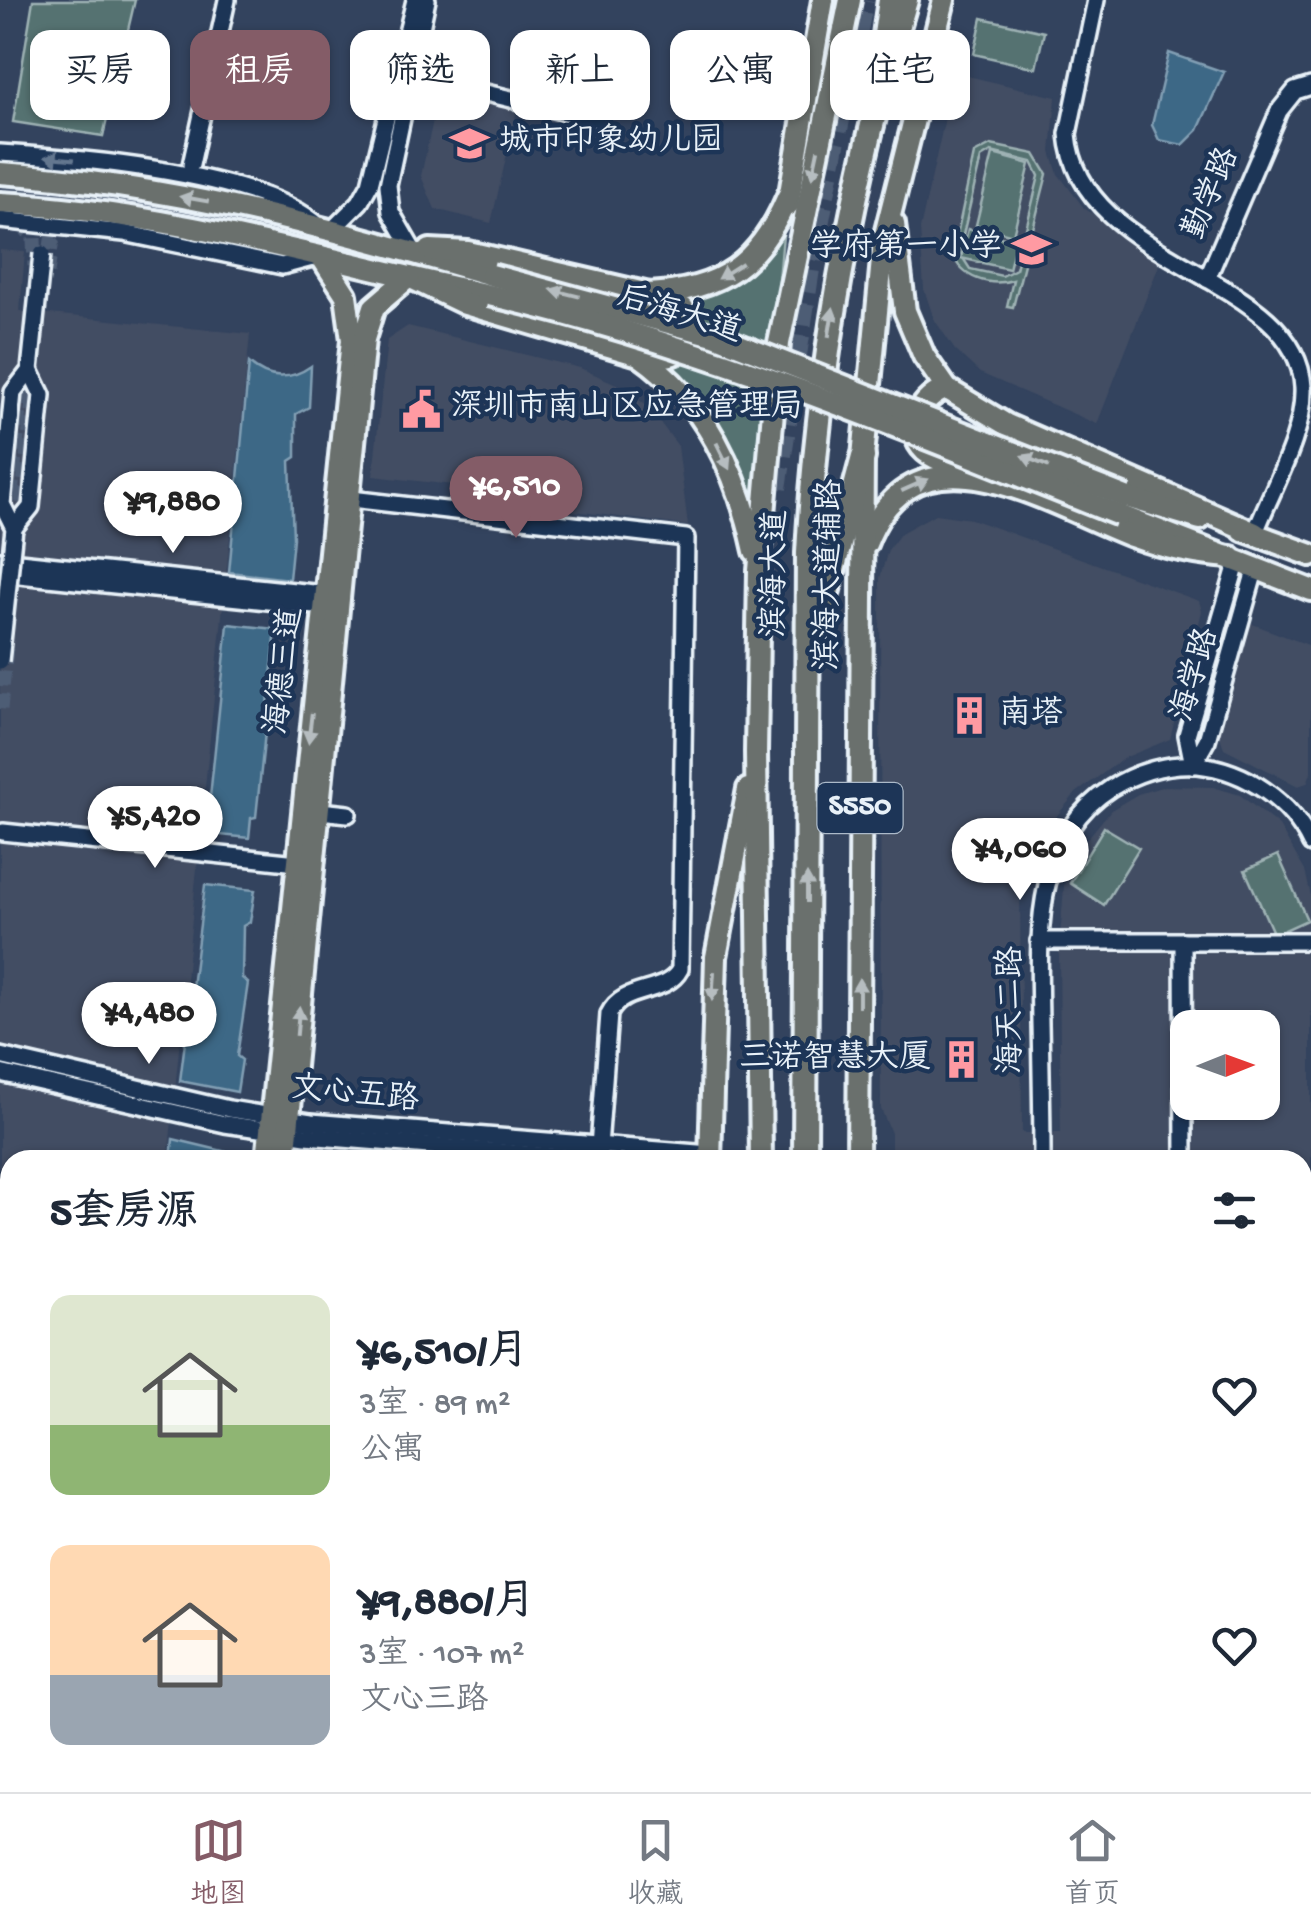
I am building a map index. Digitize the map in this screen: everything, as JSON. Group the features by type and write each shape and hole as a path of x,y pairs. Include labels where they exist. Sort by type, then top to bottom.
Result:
{"highway":[{"name":"滨海大道","path":"897,30 906,0"},
{"name":"滨海大道","path":"806,1150 808,553 820,392 872,120"},
{"path":"808,663 863,457"}],"main road":[{"path":"779,343 788,196 823,0"},
{"name":"滨海大道","path":"762,1150 756,752 759,572 779,343 850,0"},
{"name":"S550","path":"884,30 888,0"},
{"name":"滨海大道辅路","path":"858,1150 863,457 884,239 944,0"},
{"name":"后海大道","path":"0,173 159,193 413,250 490,285 714,356 1123,506 1311,590"},
{"path":"896,182 894,226 905,311 924,356 947,389 1007,425 1255,533"},
{"path":"648,294 697,288 745,262 763,245 788,196"},
{"name":"后海大道","path":"0,203 130,217 409,277 490,285"},
{"path":"409,277 465,304 640,356 673,356 682,350 690,332 684,308 648,294 468,252 413,250"},
{"name":"海德三道","path":"303,864 320,811 352,330 346,296 320,256"},
{"name":"海德三道","path":"284,1150 280,1124 303,864 333,602 351,500 367,323 385,294 409,277"},
{"path":"640,356 682,388 709,428 735,482 759,572"},
{"path":"947,389 930,396 920,410 918,442 935,457 1157,545 1242,562"},
{"path":"860,560 879,513 906,486 939,476 986,478"},
{"name":"后海大道","path":"1123,506 1255,533 1311,555"},
{"path":"710,1150 716,956 756,752"},
{"name":"海德三道","path":"271,1150 280,1124"}],"street":[{"path":"191,165 228,0"},
{"path":"411,30 415,0"},
{"path":"418,30 427,0"},
{"path":"1096,0 1070,111 1068,134 1075,171 1105,212 1207,279"},
{"name":"勤学路","path":"1255,533 1295,428 1303,387 1290,346 1274,328 1207,279 1279,111 1295,91 1311,86"},
{"path":"0,153 202,180 300,209 326,229 360,202 370,184 390,120"},
{"path":"397,120 388,185 390,212 413,250"},
{"path":"0,220 124,232 282,266 320,256"},
{"path":"14,528 31,507 42,396 30,370 42,254"},
{"path":"0,661 14,528 2,504 13,392 30,370"},
{"path":"351,500 686,538 680,968 671,980 618,1000 609,1014 600,1150"},
{"path":"0,560 333,602"},
{"name":"海学路","path":"1192,765 1187,735 1242,562"},
{"path":"0,572 333,602"},
{"path":"1192,765 1257,786 1300,822 1311,844"},
{"name":"海天二路","path":"1042,1150 1039,941 1050,872 1079,817 1104,793 1138,774 1192,765"},
{"path":"1300,822 1311,808"},
{"path":"320,811 348,814"},
{"path":"3,832 303,864"},
{"path":"1039,941 1311,941"},
{"path":"1183,941 1184,1150"},
{"name":"文心五路","path":"0,1056 280,1124 548,1150"},
{"name":"文心五路","path":"0,1072 280,1124 467,1150"}],"shaded area":[{"path":"1169,53 1224,72 1198,130 1183,145 1159,140 1152,125"},
{"name":"学府第一小学","path":"970,77 1056,97 1051,152 1058,174 1084,208 1154,257 1159,265 1097,424 980,373 955,350 934,319 924,289 920,229 944,120 970,120"},
{"name":"城市印象幼儿园","path":"490,104 510,108 510,120 515,120 491,223 435,209 421,176 433,120 490,120"},
{"path":"0,250 25,252 20,311 250,334 169,1150 0,1150"},
{"path":"408,326 580,368 621,386 648,407 678,446 688,526 453,495 453,485 373,476 387,340"},
{"path":"249,363 279,377 311,366 309,407 296,414 296,457 290,461 293,538 289,579 229,572"},
{"path":"935,514 971,519 1199,601 1202,611 1170,739 1124,758 1076,793 1042,833 1028,861 1020,890 1022,1133 1061,1133 1059,952 1064,886 1072,857 1111,810 1138,794 1165,786 1213,787 1240,795 1279,826 1305,871 1311,896 1311,1150 891,1150 891,1133 881,1109 880,578 888,550 901,533"},
{"path":"1250,623 1311,646 1311,773 1307,783 1298,786 1224,748 1219,734"},
{"path":"228,624 276,629 256,817 251,818 249,838 211,834 207,826"},
{"path":"205,885 255,890 250,922 243,926 242,978 248,983 237,1056 242,1060 237,1092 180,1081"},
{"path":"173,1139 219,1150 172,1150"}],"green space":[{"path":"33,0 135,0 128,30 30,30 30,120 107,120 103,136 13,122"},
{"path":"982,18 1044,32 1036,68 974,54"},
{"path":"991,145 1035,154 1047,174 1013,307 1007,306 1013,280 977,279 962,269 953,254 974,154","holes":["991,152 1032,162 1039,176 1016,269 1002,276 970,269 959,252 981,158"]},
{"path":"993,154 1030,164 1013,235 976,225"},
{"path":"784,224 757,530 744,483 726,440 700,401 667,364 698,322 682,296"},
{"path":"968,229 1016,241 1009,269 961,258"},
{"path":"1104,827 1139,848 1104,905 1070,883"},
{"path":"1278,855 1307,920 1274,935 1245,870"}],"tunnel":[{"path":"776,488 809,269 863,0"},
{"path":"19,221 34,238 35,266"},
{"path":"47,273 52,240 72,225"},
{"path":"8,520 24,374"},
{"path":"19,526 36,375"},
{"path":"0,709 6,648"}],"place":[{"name":"城市印象幼儿园","path":"469,143"},
{"name":"学府第一小学","path":"1032,249"},
{"name":"深圳市南山区应急管理局","path":"421,409"},
{"name":"南塔","path":"969,716"},
{"name":"三诺智慧大厦","path":"961,1060"}]}
